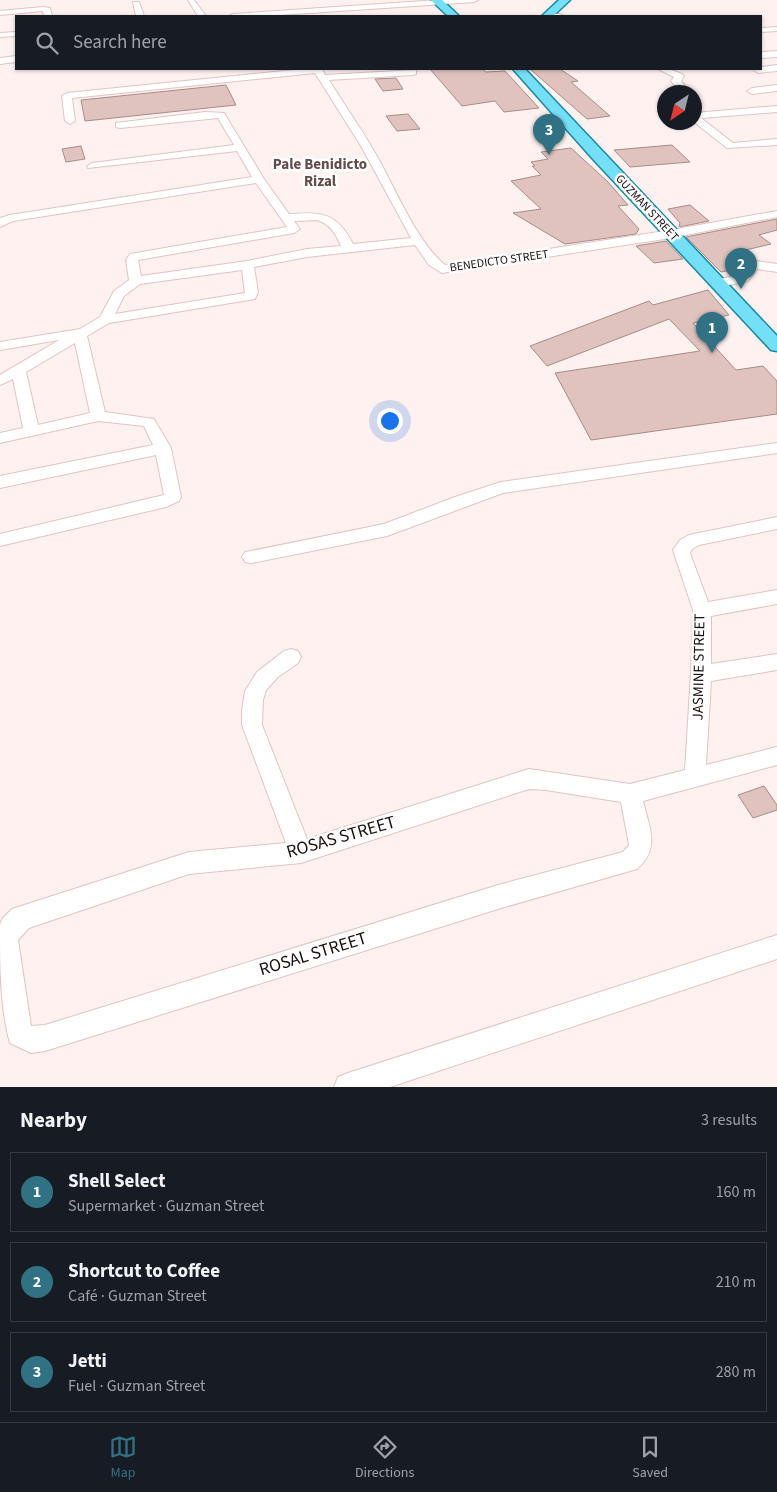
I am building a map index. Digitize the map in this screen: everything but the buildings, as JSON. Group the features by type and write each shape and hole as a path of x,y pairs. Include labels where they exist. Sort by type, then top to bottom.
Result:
{"main road":[{"path":"549,15 565,0"},
{"path":"437,2 453,15"},
{"name":"GUZMAN STREET","path":"520,70 777,346"}],"street":[{"path":"191,0 201,15"},
{"path":"245,15 474,0"},
{"path":"136,4 140,15"},
{"path":"0,13 43,8 48,15"},
{"path":"762,30 775,31"},
{"path":"0,35 15,34"},
{"path":"762,55 777,54"},
{"path":"0,61 15,59"},
{"path":"762,70 777,68"},
{"path":"664,70 679,76 676,81 679,85"},
{"path":"70,121 68,98 319,72 413,72"},
{"name":"BENEDICTO STREET","path":"319,72 367,147 419,241 437,266 442,269 671,234"},
{"path":"752,91 777,88"},
{"path":"702,116 777,109"},
{"path":"120,126 205,115 221,115 259,179 300,241"},
{"path":"702,124 731,146 777,142"},
{"path":"92,166 241,147"},
{"path":"0,223 10,218 259,179"},
{"path":"671,234 777,214"},
{"path":"285,218 316,216 330,219 340,229 349,249"},
{"path":"136,282 132,260 140,254 300,241 349,249 419,241"},
{"path":"105,320 119,294 136,282 247,265 300,241"},
{"path":"0,380 105,320 250,296 252,292 247,265"},
{"path":"719,283 744,278 756,265 777,268"},
{"path":"0,346 80,333"},
{"path":"80,333 98,416"},
{"path":"18,370 31,429"},
{"path":"0,438 31,429 98,416 149,422 163,448 173,497 166,501 0,540"},
{"path":"0,482 163,448"},
{"path":"250,557 388,530 461,501 501,488 777,448"},
{"name":"JASMINE STREET","path":"695,776 701,674 702,610 680,553 684,545 695,539 776,525"},
{"path":"702,610 777,597"},
{"path":"291,657 260,680 255,688 251,705 252,725 301,852"},
{"path":"701,674 777,662"},
{"path":"630,794 777,756"},
{"name":"ROSAS STREET","path":"6,940 11,928 21,918 189,863 301,852 529,779 546,780 630,794"},
{"name":"ROSAL STREET","path":"6,940 19,1034 27,1039 35,1040 498,897 629,861 638,854 641,848 641,840 630,794"},
{"path":"348,1087 604,1005 724,962 777,947"}],"place":[{"name":"Jetti","path":"549,155"},
{"name":"Shortcut to Coffee","path":"741,289"},
{"name":"Shell Select","path":"712,353"}],"district":[{"name":"Pale Benidicto Rizal","path":"320,172"}]}
